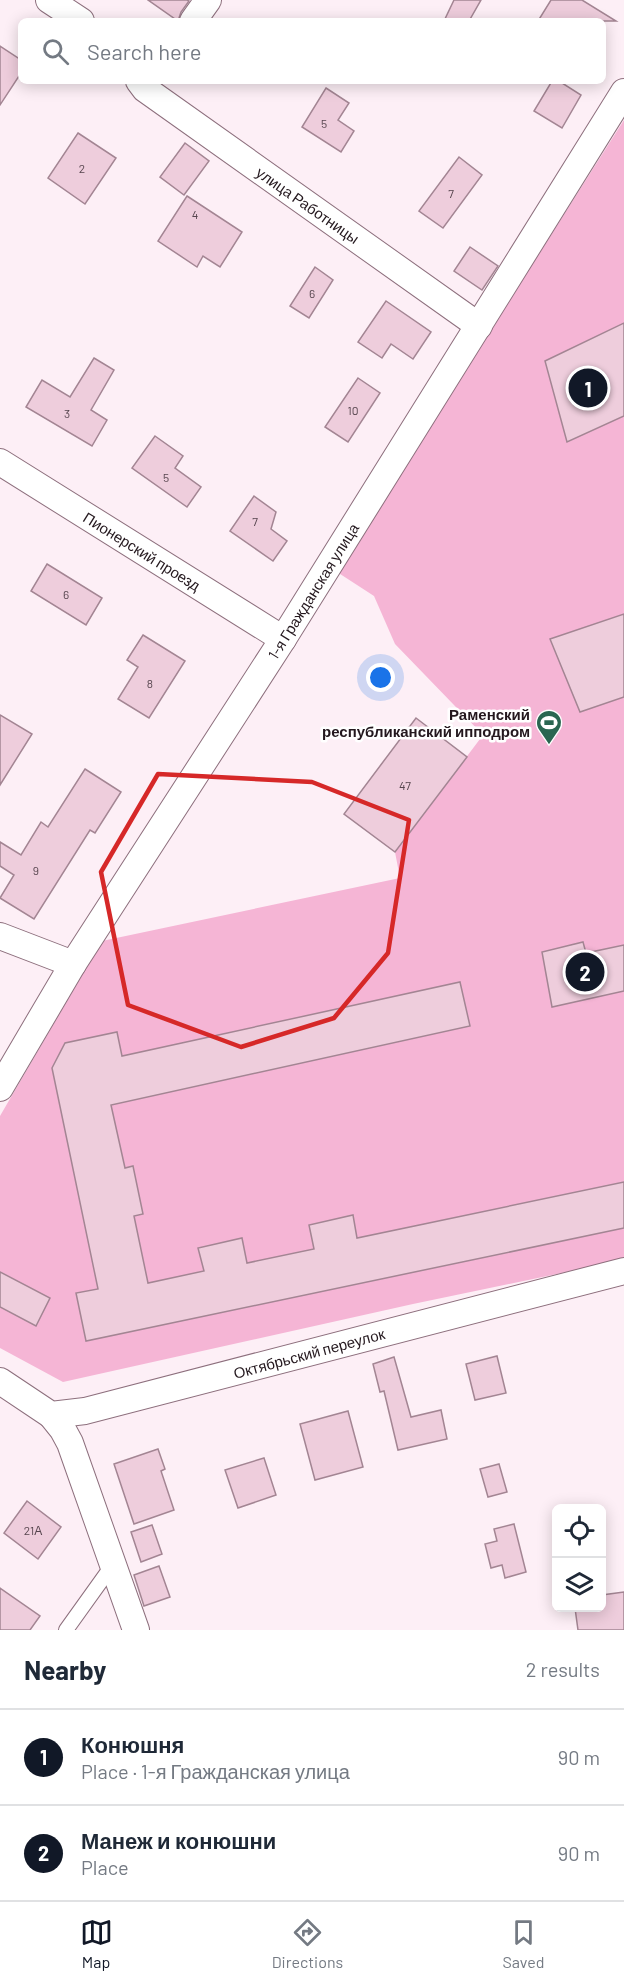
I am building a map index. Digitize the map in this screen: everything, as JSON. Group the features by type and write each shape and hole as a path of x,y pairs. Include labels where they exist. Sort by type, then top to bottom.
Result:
{"street":[{"path":"49,0 76,18"},
{"path":"195,18 208,0"},
{"name":"улица Работницы","path":"145,84 479,326"},
{"name":"1-я Гражданская улица","path":"0,1088 73,964 284,639 624,92"},
{"name":"Пионерский проезд","path":"0,462 284,639"},
{"path":"0,936 73,964"},
{"name":"Октябрьский переулок","path":"51,1415 85,1411 624,1271"},
{"path":"0,1381 51,1415 70,1443 136,1630"}],"lane":[{"path":"66,1630 114,1563"}],"highlighted area":[{"path":"158,774 312,782 409,820 388,953 334,1018 241,1047 128,1005 101,872"}],"shaded area":[{"name":"Раменский республиканский ипподром","path":"624,120 624,1260 413,1304 63,1382 0,1348 0,1116 102,941 400,878 395,852 483,735 395,644 374,596 337,572"}],"building":[{"path":"148,0 189,1 179,18 174,18"},
{"path":"454,0 481,0 471,18 445,18"},
{"path":"551,0 582,0 616,21 606,21 606,18 540,18"},
{"path":"0,46 18,58 18,78 0,105"},
{"path":"550,84 564,84 581,95 562,128 534,111"},
{"path":"326,88 349,103 338,120 354,131 341,152 302,127"},
{"path":"78,133 116,158 85,204 48,178"},
{"path":"185,143 209,161 184,195 160,177"},
{"path":"459,157 482,175 443,228 419,211"},
{"path":"187,196 242,232 220,267 203,256 197,267 158,241"},
{"path":"470,247 498,266 482,290 454,271"},
{"path":"315,267 333,280 309,318 290,306"},
{"path":"386,301 431,332 413,359 391,344 382,358 358,342"},
{"path":"624,323 624,416 567,442 545,361"},
{"path":"94,358 114,370 91,410 107,420 92,446 26,407 42,380 70,397"},
{"path":"358,378 380,393 348,442 325,427"},
{"path":"155,436 183,456 175,468 201,487 187,507 132,468"},
{"path":"254,496 276,512 271,529 287,541 273,561 230,531"},
{"path":"47,564 102,598 86,625 31,591"},
{"path":"624,614 624,697 580,712 550,639"},
{"path":"143,635 185,661 149,718 118,699 138,667 127,660"},
{"path":"0,715 32,734 0,785"},
{"path":"416,718 467,757 395,852 344,814"},
{"path":"85,769 121,792 95,833 90,830 34,919 0,898 14,875 0,866 0,842 21,855 41,822 48,827"},
{"path":"583,942 586,953 624,945 624,991 552,1007 542,952"},
{"path":"460,982 470,1026 111,1105 125,1168 133,1166 143,1214 134,1216 148,1283 204,1271 198,1248 242,1238 247,1263 314,1249 309,1225 353,1215 357,1238 624,1182 624,1228 86,1341 76,1293 98,1289 52,1068 65,1043 117,1032 122,1056"},
{"path":"0,1272 50,1298 36,1326 0,1307"},
{"path":"497,1356 506,1393 475,1400 466,1364"},
{"path":"394,1357 411,1417 441,1410 447,1439 398,1450 384,1391 380,1392 373,1364"},
{"path":"348,1411 363,1467 315,1480 300,1424"},
{"path":"158,1449 165,1469 161,1471 174,1510 134,1524 114,1464"},
{"path":"264,1458 276,1495 238,1508 225,1470"},
{"path":"499,1464 507,1492 488,1497 480,1469"},
{"path":"27,1501 61,1527 38,1559 4,1533"},
{"path":"514,1524 526,1572 505,1578 502,1565 491,1568 485,1544 497,1541 494,1529"},
{"path":"152,1525 162,1554 141,1562 131,1532"},
{"path":"159,1566 170,1597 144,1606 134,1575"},
{"path":"0,1588 40,1616 30,1630 0,1630"},
{"path":"624,1592 624,1630 578,1630 576,1612 606,1612 606,1594"}],"place":[{"name":"Конюшня","path":"588,388"},
{"name":"Раменский республиканский ипподром","path":"549,746"},
{"name":"Манеж и конюшни","path":"585,972"}]}
